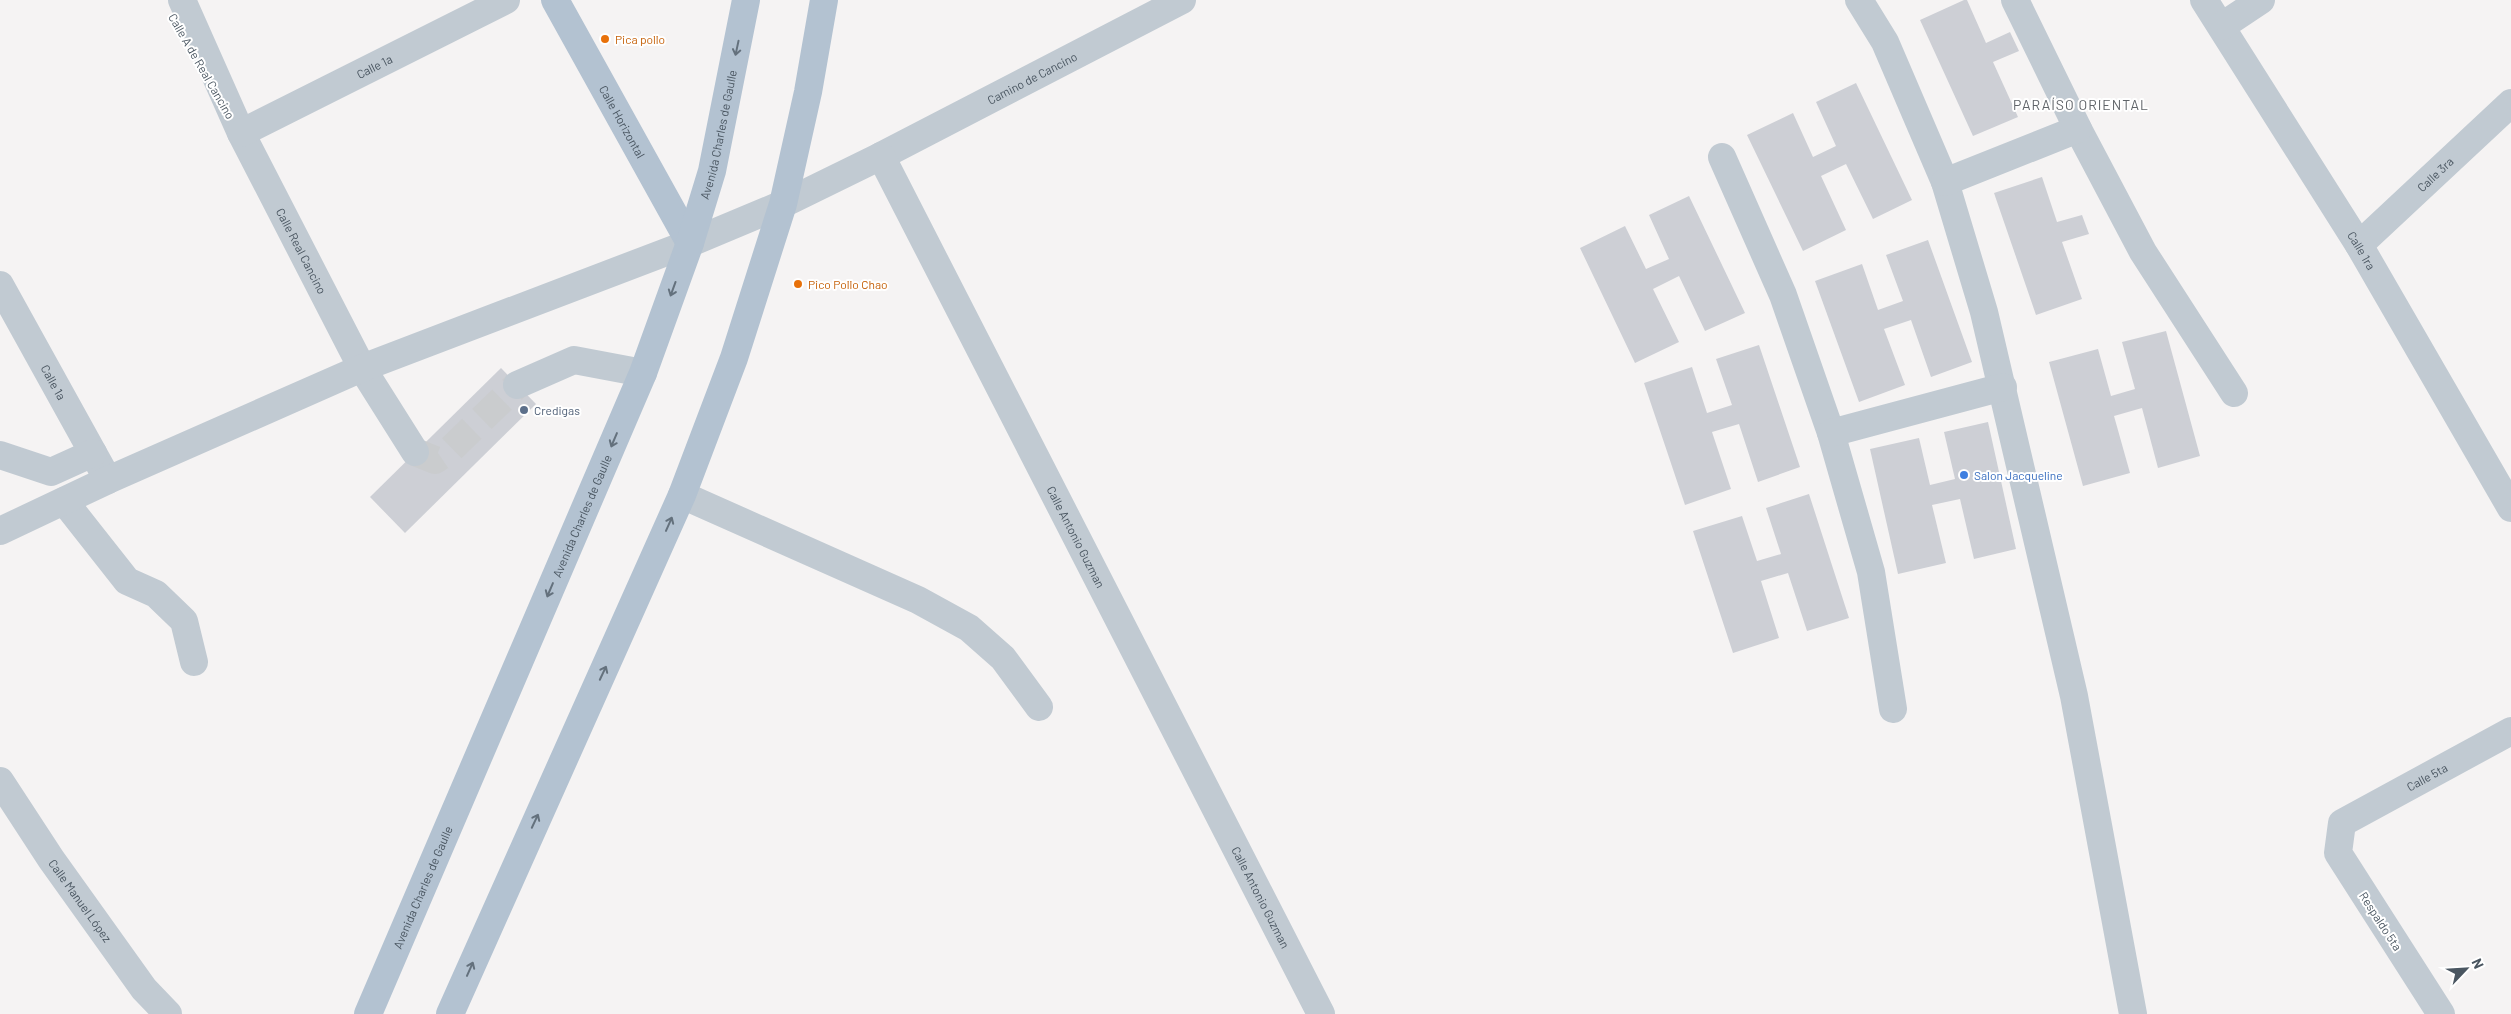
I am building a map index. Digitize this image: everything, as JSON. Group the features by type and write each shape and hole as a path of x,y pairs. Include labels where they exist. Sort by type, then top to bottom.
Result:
{"main road":[{"name":"Calle Horizontal","path":"555,0 690,243"},
{"name":"Avenida Charles de Gaulle","path":"368,1014 643,373 690,243 712,171 746,0"},
{"path":"450,1014 682,494 734,358 783,204 808,92 824,0"}],"street":[{"name":"Calle A de Real Cancino","path":"163,0 241,132"},
{"path":"182,0 241,132"},
{"name":"Calle 1a","path":"241,132 506,0"},
{"name":"Camino de Cancino","path":"881,156 1182,0"},
{"path":"1859,0 1885,42 1945,182 1984,312 2074,696 2132,1014"},
{"path":"2015,0 2078,129 2143,252 2234,393"},
{"name":"Calle 1ra","path":"2204,0 2359,245 2509,501"},
{"path":"2222,26 2261,0"},
{"name":"Calle 3ra","path":"2359,245 2511,103"},
{"path":"1945,182 2078,129"},
{"name":"Calle Real Cancino","path":"241,132 362,368 416,452"},
{"path":"0,531 108,480 362,368 690,243 783,204 881,156"},
{"name":"Calle Antonio Guzman","path":"881,156 1321,1014"},
{"path":"1722,157 1783,296 1831,433 1871,572 1893,709"},
{"name":"Calle 1a","path":"0,285 108,480"},
{"path":"517,386 574,360 643,373"},
{"path":"1831,433 2003,387"},
{"path":"0,455 51,472 93,452"},
{"path":"682,494 918,600 969,628 1004,658 1039,707"},
{"path":"64,500 127,581 156,594 184,621 194,662"},
{"name":"Calle 5ta","path":"2342,823 2511,731"},
{"name":"Calle Manuel López","path":"0,780 51,859 138,981 168,1014"},
{"name":"Respaldo 5ta","path":"2342,823 2338,853 2441,1014"}],"building":[{"path":"1967,0 1986,43 2010,32 2019,51 1993,62 2018,117 1973,136 1920,20"},
{"path":"1856,83 1912,200 1873,219 1846,164 1821,176 1846,230 1803,251 1747,135 1793,113 1813,157 1836,146 1816,102"},
{"path":"2042,177 2057,222 2082,215 2089,234 2062,242 2082,299 2036,315 1994,193"},
{"path":"1689,196 1745,313 1705,331 1679,276 1653,289 1679,342 1635,363 1580,248 1625,226 1646,269 1669,259 1649,215"},
{"path":"1928,240 1972,362 1931,377 1911,320 1884,329 1905,385 1859,402 1815,281 1862,264 1878,310 1903,301 1886,255"},
{"path":"2166,331 2200,456 2158,468 2142,408 2114,416 2130,473 2083,486 2049,362 2098,349 2111,396 2135,389 2122,342"},
{"path":"1759,345 1800,467 1758,482 1739,424 1712,432 1731,489 1685,505 1644,383 1692,367 1707,413 1732,405 1716,359"},
{"path":"501,368 536,404 405,533 370,497"},
{"path":"1988,422 2016,549 1974,559 1960,499 1932,505 1946,563 1898,574 1870,449 1919,438 1930,485 1955,479 1944,432"},
{"path":"1809,494 1849,618 1807,631 1788,573 1761,581 1779,638 1733,653 1693,531 1742,516 1757,561 1781,554 1766,508"}],"tunnel":[{"path":"415,452 435,460 451,449 517,385"}],"place":[{"name":"Pica pollo","path":"605,39"},
{"name":"Pico Pollo Chao","path":"798,284"},
{"name":"Credigas","path":"524,410"},
{"name":"Salon Jacqueline","path":"1964,475"}],"district":[{"name":"PARAÍSO ORIENTAL","path":"2081,104"}]}
